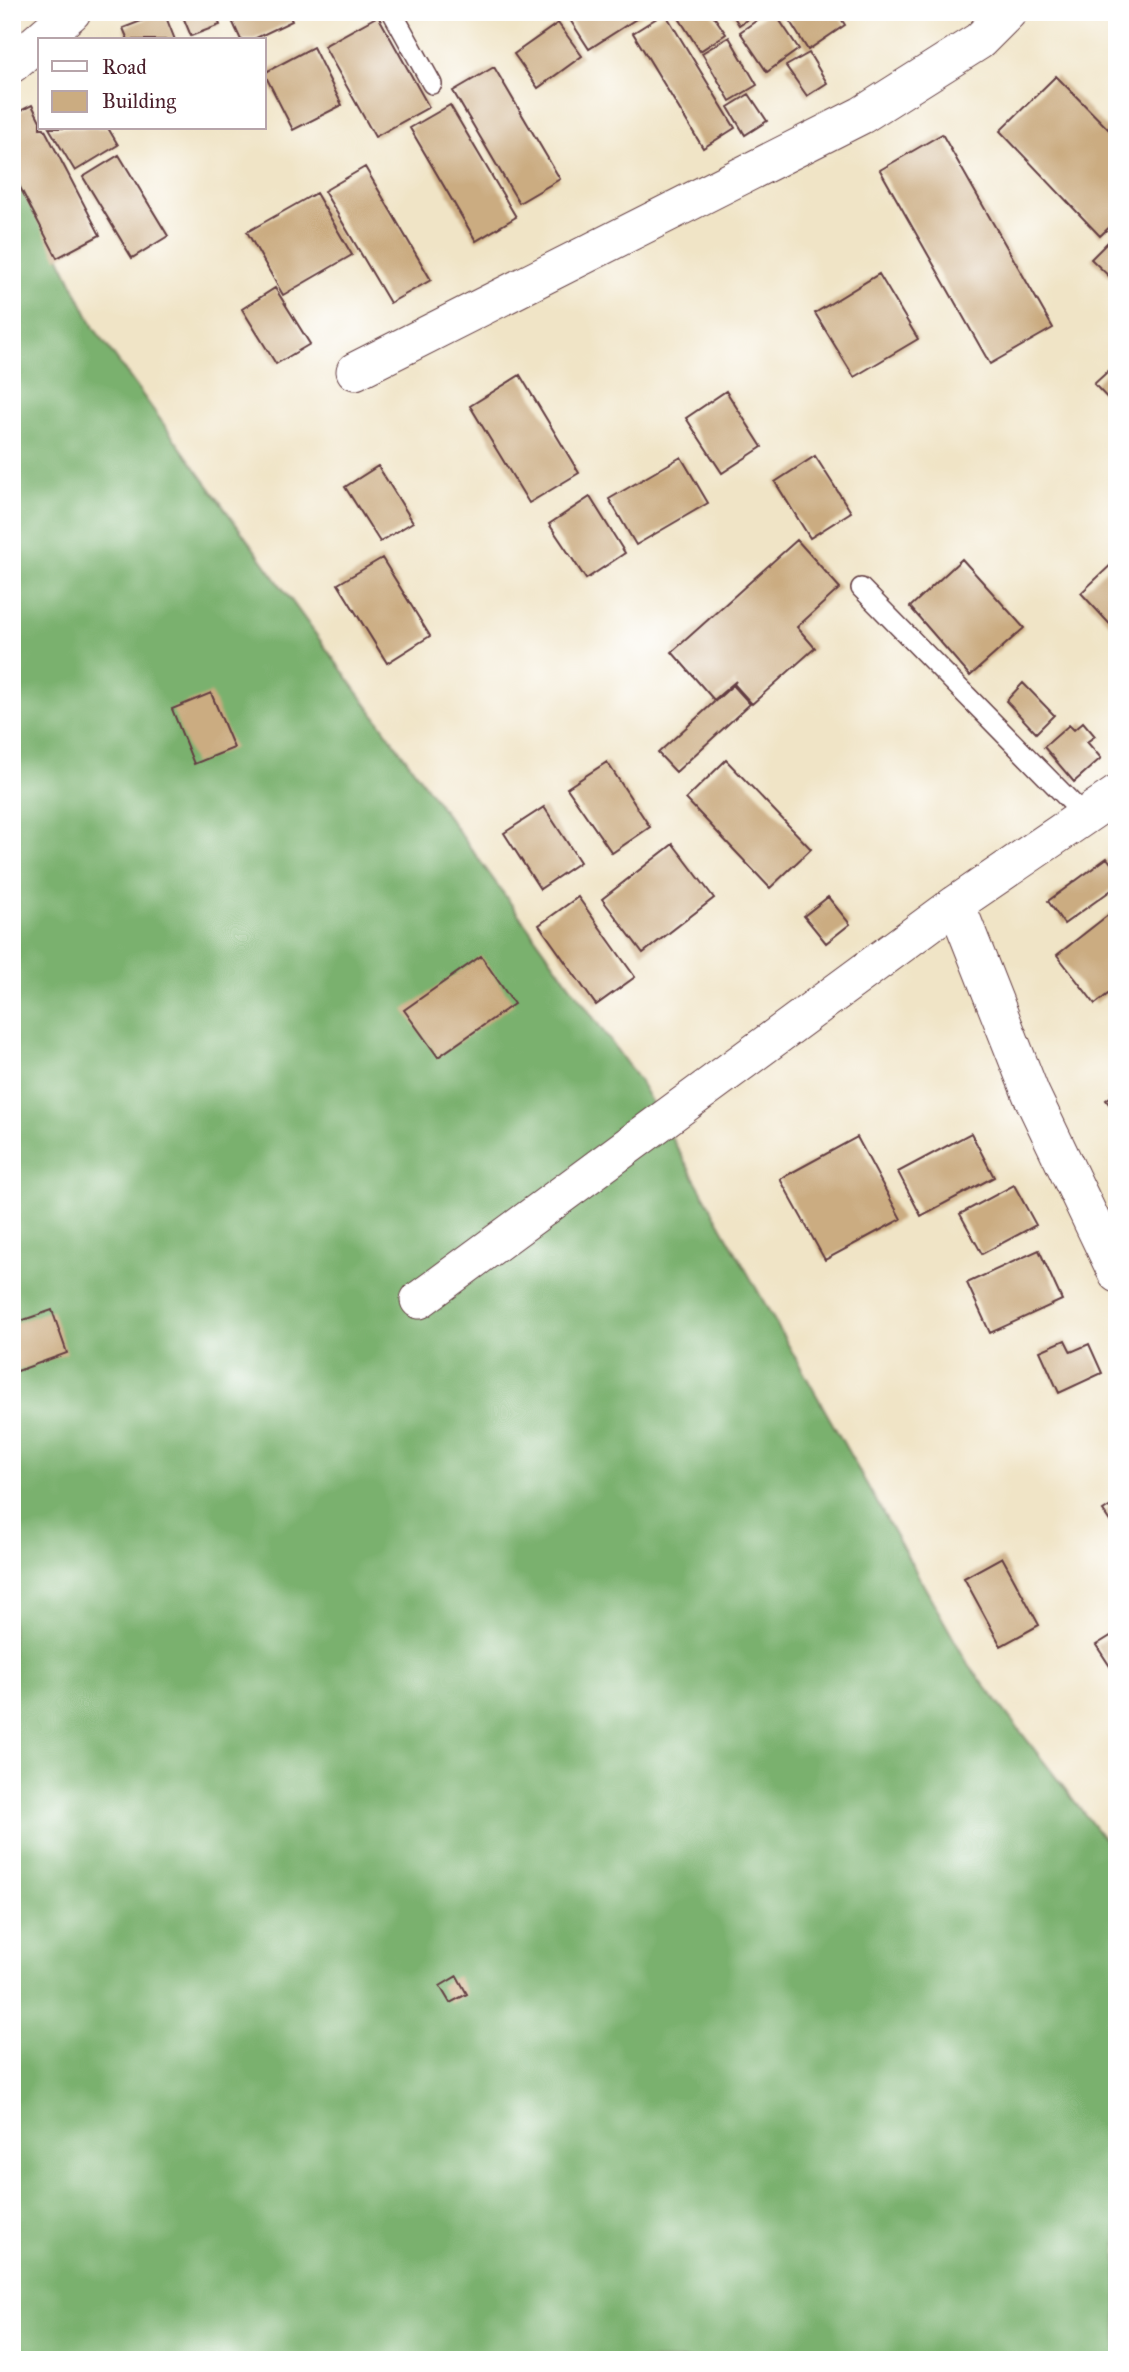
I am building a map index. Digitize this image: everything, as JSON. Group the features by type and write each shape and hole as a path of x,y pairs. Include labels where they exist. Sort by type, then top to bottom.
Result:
{"street":[{"path":"42,38 72,12"},
{"path":"355,371 862,115 979,41 1008,12"},
{"path":"12,64 38,41"},
{"path":"419,1300 956,904 1106,808"},
{"path":"956,904 1031,1094 1117,1275"}],"lane":[{"path":"392,12 432,85"},
{"path":"861,588 1106,808"}],"green space":[{"path":"12,158 94,328 640,1082 968,1664 1117,1856 1117,2360 12,2360"}],"building":[{"path":"164,12 174,38 127,38 123,28"},
{"path":"181,12 215,12 220,25 191,36"},
{"path":"228,12 288,12 292,21 256,38 240,38"},
{"path":"565,12 647,12 589,49"},
{"path":"675,12 711,12 726,34 700,51"},
{"path":"731,12 758,12 739,25"},
{"path":"769,12 774,12 799,49 767,72 740,32"},
{"path":"784,12 837,12 845,25 808,50"},
{"path":"665,13 735,128 703,148 633,33"},
{"path":"378,16 429,107 375,137 324,46"},
{"path":"558,23 582,56 538,88 514,54"},
{"path":"729,37 757,85 730,101 702,53"},
{"path":"313,47 342,105 293,130 266,77 266,72"},
{"path":"809,53 827,83 807,96 786,66"},
{"path":"494,67 560,179 519,203 453,91"},
{"path":"1056,76 1117,138 1117,220 1100,236 1000,131"},
{"path":"749,94 767,121 745,135 728,107"},
{"path":"32,105 38,117 38,130 45,130 100,235 57,258 12,172 12,115"},
{"path":"450,105 516,217 476,241 410,128"},
{"path":"50,130 109,130 118,145 75,171"},
{"path":"942,134 1053,328 990,364 880,170"},
{"path":"119,155 168,236 132,258 83,177"},
{"path":"365,167 431,280 390,303 324,191"},
{"path":"316,193 352,255 283,295 247,232"},
{"path":"1117,233 1117,284 1091,259"},
{"path":"879,274 918,339 854,377 815,313"},
{"path":"275,288 310,344 276,364 242,309"},
{"path":"1117,363 1117,408 1094,384"},
{"path":"520,375 579,473 529,503 470,406"},
{"path":"726,391 762,447 722,473 686,418"},
{"path":"815,456 851,512 810,538 775,482"},
{"path":"681,457 708,503 636,545 609,499"},
{"path":"378,466 413,522 380,542 345,487"},
{"path":"590,497 625,553 586,579 549,524"},
{"path":"797,540 840,588 797,627 815,648 752,704 734,684 736,681 714,700 672,652"},
{"path":"382,558 430,636 387,663 338,584"},
{"path":"962,559 1024,628 970,676 910,607"},
{"path":"1117,559 1117,632 1081,593"},
{"path":"1023,683 1054,715 1036,733 1006,701"},
{"path":"733,685 750,704 676,772 658,753"},
{"path":"211,693 234,748 194,764 172,709"},
{"path":"1083,722 1095,736 1087,742 1101,758 1074,782 1044,747 1069,725 1074,730"},
{"path":"726,760 811,849 770,888 686,799"},
{"path":"607,762 650,827 612,853 567,788"},
{"path":"544,807 580,862 540,889 504,833"},
{"path":"673,844 714,898 643,953 602,899"},
{"path":"1107,858 1117,871 1117,886 1064,924 1048,901"},
{"path":"578,897 635,977 596,1005 539,925"},
{"path":"828,897 850,924 826,943 804,916"},
{"path":"1117,908 1117,987 1095,1004 1057,955"},
{"path":"481,956 514,1004 438,1057 404,1010"},
{"path":"1117,1092 1117,1115 1106,1100"},
{"path":"971,1133 994,1177 921,1216 898,1172"},
{"path":"857,1137 901,1219 825,1260 780,1179"},
{"path":"1014,1185 1036,1225 982,1254 960,1214"},
{"path":"1039,1250 1062,1300 990,1333 967,1283"},
{"path":"52,1310 67,1353 12,1373 12,1324"},
{"path":"1065,1340 1071,1352 1089,1344 1102,1373 1059,1393 1040,1351"},
{"path":"1117,1502 1117,1532 1103,1511"},
{"path":"1002,1557 1039,1625 1001,1646 964,1578"},
{"path":"1117,1632 1117,1677 1096,1645"},
{"path":"457,1976 467,1994 450,2003 440,1986"}]}
